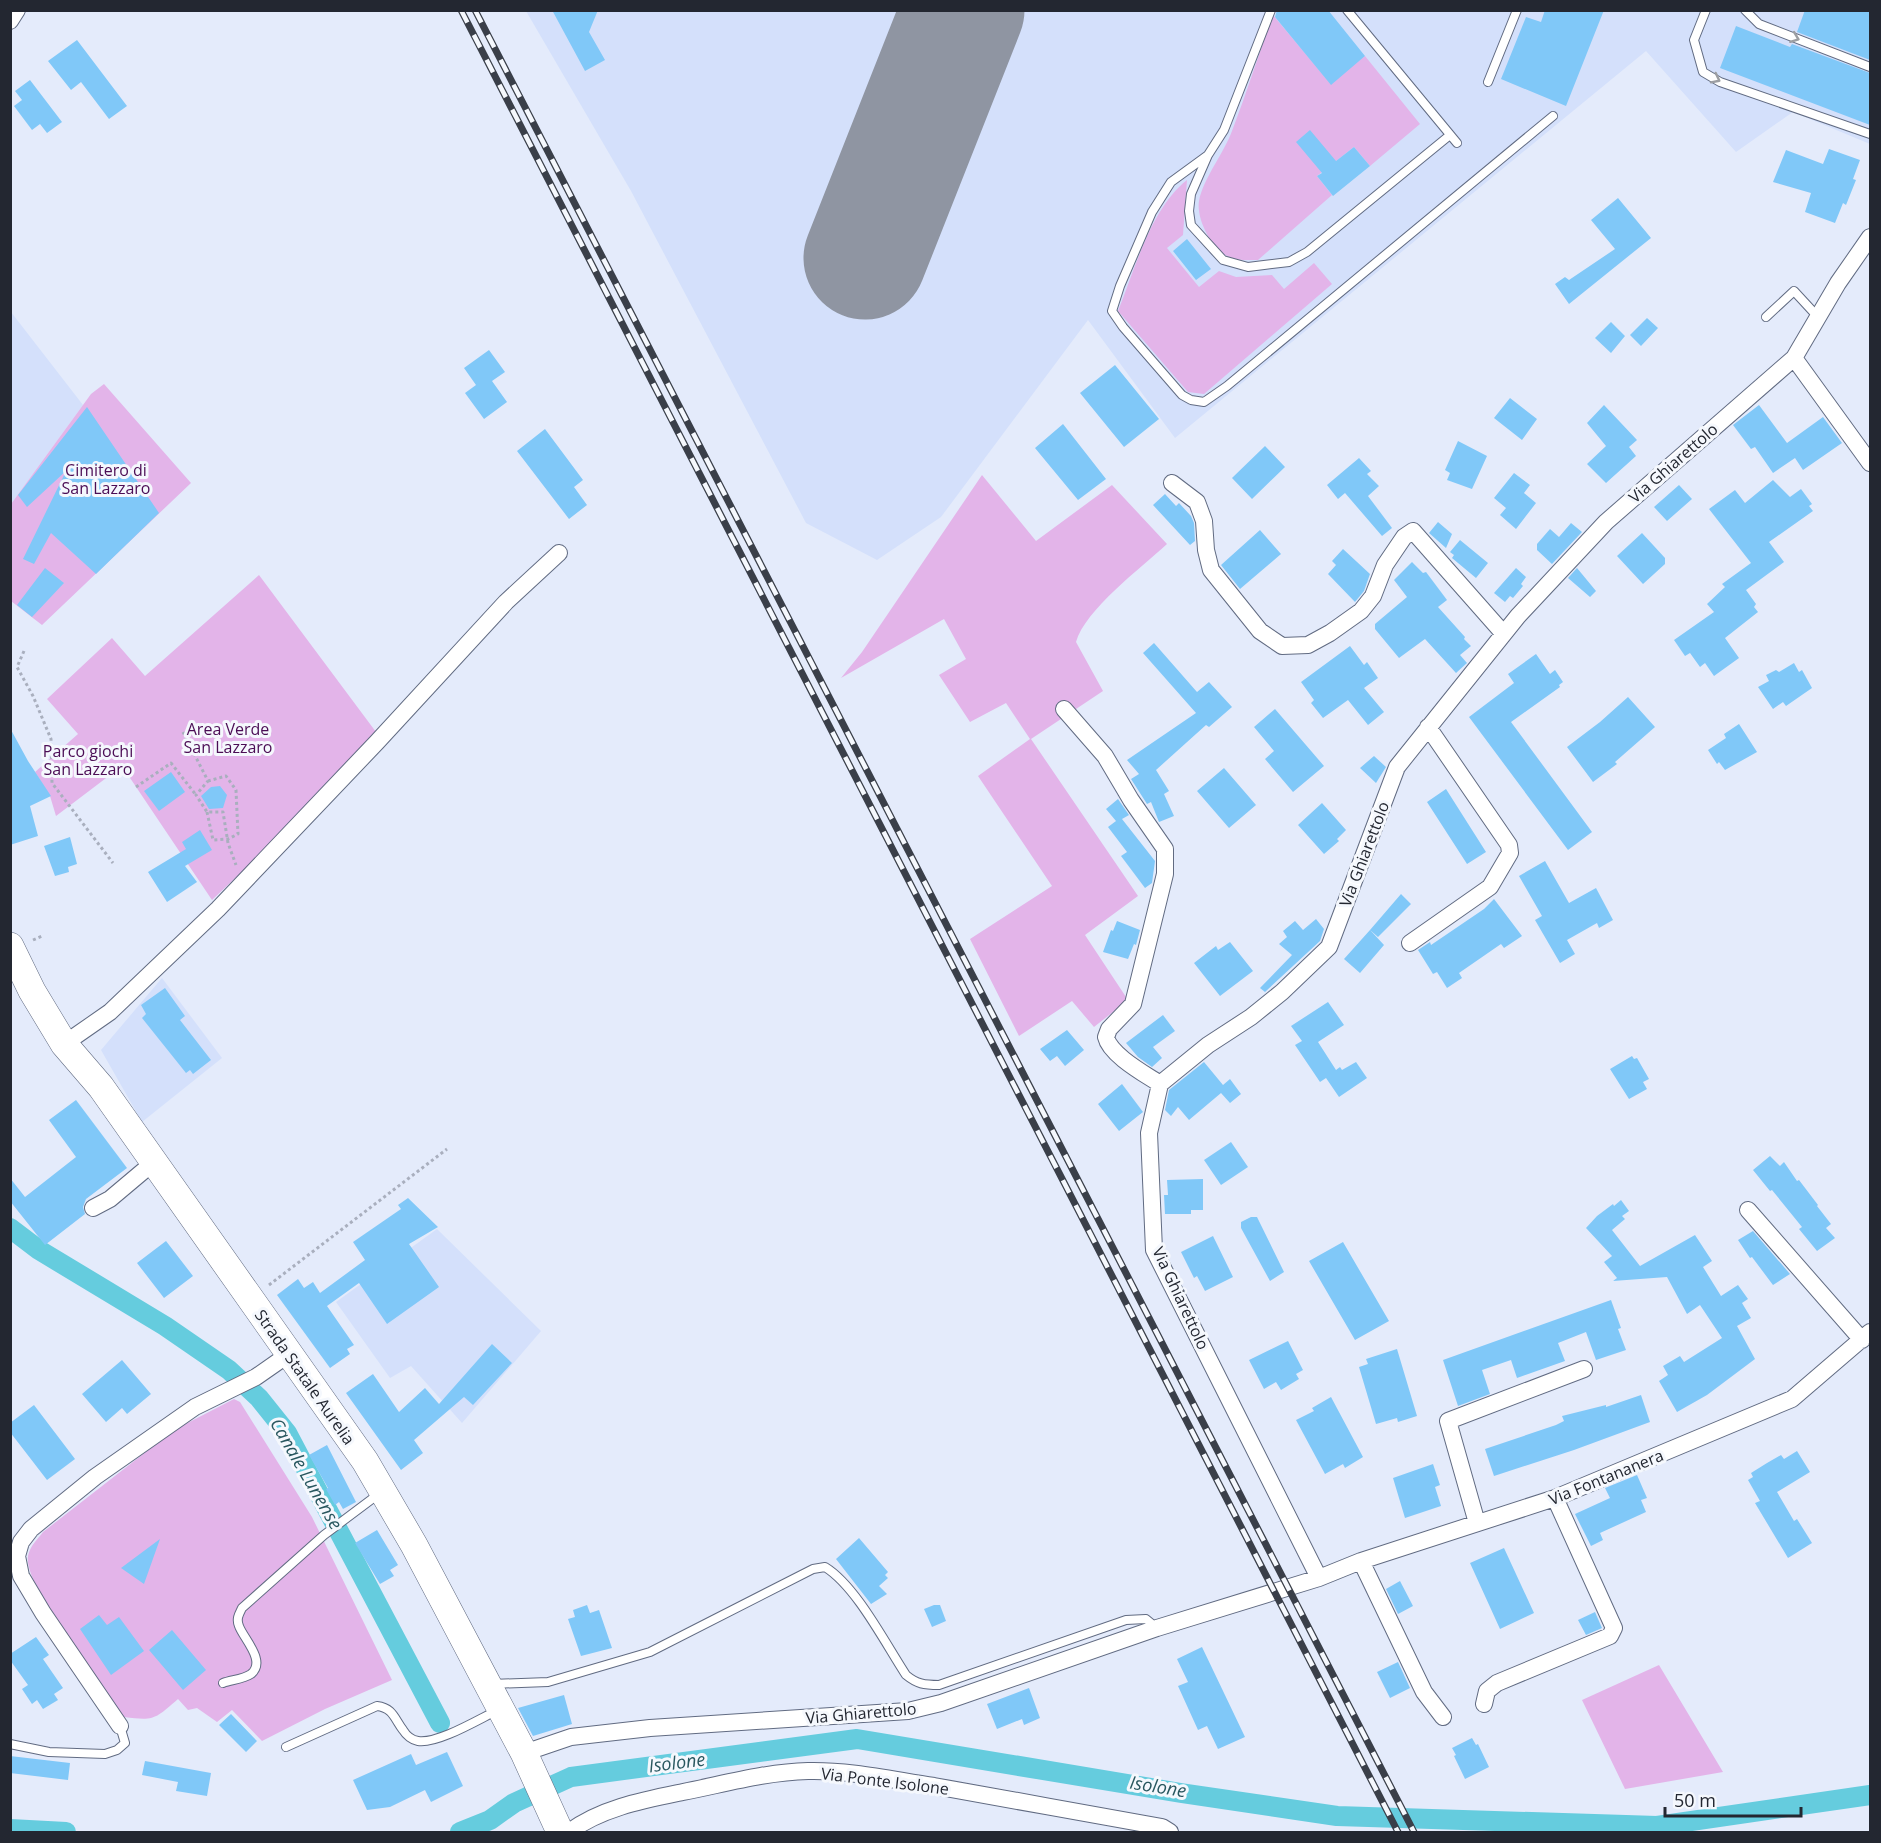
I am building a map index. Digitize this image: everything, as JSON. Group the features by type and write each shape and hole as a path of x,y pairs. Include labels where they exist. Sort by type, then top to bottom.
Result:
{"main road":[{"name":"Strada Statale Aurelia","path":"10,946 32,991 64,1044 101,1087 365,1461 414,1545 488,1684 562,1832"}],"street":[{"path":"10,21 17,10"},
{"name":"Via Ghiarettolo","path":"526,1758 571,1737 639,1729 909,1711 941,1703 1157,1628 1319,1578 1154,1250 1149,1133 1160,1084 1208,1045 1251,1017 1282,992 1329,947 1397,766 1503,633 1606,522 1794,358 1838,283 1870,237"},
{"path":"1794,358 1870,463"},
{"path":"1172,483 1197,502 1204,522 1206,550 1211,570 1260,631 1282,646 1308,645 1361,611 1373,596 1385,565 1404,537 1413,531 1503,633"},
{"path":"64,1044 110,1012 242,883 377,742 506,602 559,553"},
{"path":"1064,710 1105,756 1131,800 1165,849 1165,874 1133,1004 1109,1029 1106,1036 1107,1043 1133,1066 1160,1084"},
{"path":"1410,943 1490,887 1510,853 1509,844 1428,728"},
{"path":"93,1208 110,1199 154,1162"},
{"path":"1748,1210 1866,1336"},
{"name":"Via Fontananera","path":"1319,1578 1361,1561 1554,1498 1792,1399 1866,1336"},
{"path":"120,1726 43,1613 21,1576 16,1556 21,1542 31,1529 95,1478 195,1407 256,1377 289,1354"},
{"path":"1477,1523 1448,1421 1584,1368"},
{"path":"1484,1704 1487,1690 1497,1683 1610,1636 1614,1628 1554,1498"},
{"path":"1361,1561 1424,1692 1443,1717"},
{"name":"Via Ponte Isolone","path":"562,1832 606,1811 659,1797 773,1774 810,1771 868,1776 953,1789 1162,1827 1170,1833"}],"lane":[{"path":"1271,10 1224,130 1208,154 1191,194 1189,211 1191,225 1223,260 1248,267 1289,262 1307,252 1450,135"},
{"path":"1347,10 1457,143"},
{"path":"1488,82 1517,10"},
{"path":"1706,10 1694,40 1703,72 1720,82 1870,134"},
{"path":"1745,10 1759,24 1870,67"},
{"path":"1208,154 1172,182 1152,212 1120,286 1112,311 1182,395 1191,400 1204,402 1236,379 1552,116"},
{"path":"1766,318 1794,291 1818,317"},
{"path":"223,1683 250,1674 255,1667 256,1660 252,1648 237,1618 242,1608 324,1535 382,1491"},
{"path":"488,1684 548,1683 650,1652 813,1569 825,1567 849,1587 906,1675 914,1682 923,1685 939,1685 1126,1620 1146,1619 1157,1628"},
{"path":"286,1747 377,1706 386,1707 394,1714 403,1731 409,1737 419,1741 438,1738 501,1709"},
{"path":"10,1744 49,1752 105,1754 117,1750 125,1743 120,1726"}],"path":[{"path":"24,651 17,667 33,696 51,739 52,783 113,863"},
{"path":"183,732 208,781"},
{"path":"136,787 171,763 207,812 213,840 228,839 238,834 236,790 226,776 208,781 196,795"},
{"path":"207,812 223,812 228,839 242,883"},
{"path":"250,1299 447,1149"}],"shaded area":[{"path":"526,11 1870,11 1870,144 1793,112 1736,152 1646,51 1175,438 1088,320 941,517 877,560 806,523 631,191"},
{"path":"11,312 83,405 11,504"},
{"path":"162,978 222,1058 142,1122 101,1050"},
{"path":"437,1229 541,1331 462,1423 411,1366 390,1378 336,1302"}],"green space":[{"path":"1273,15 1330,83 1365,56 1420,124 1370,166 1354,147 1317,176 1332,195 1258,260 1231,258 1221,252 1210,240 1202,224 1199,201 1201,192 1232,131"},
{"path":"1187,180 1183,235 1167,248 1199,287 1219,271 1236,277 1272,275 1284,289 1314,263 1332,284 1204,394 1188,392 1118,311 1145,240 1163,206"},
{"name":"Cimitero di San Lazzaro","path":"104,384 191,483 42,625 11,601 11,504 91,394"},
{"path":"982,475 1036,541 1112,485 1167,544 1102,603 1081,630 1076,642 1103,691 1031,739 1138,896 1085,935 1128,1000 1094,1027 1072,1001 1019,1036 970,939 1052,886 978,776 1030,739 1006,703 970,722 939,675 966,659 944,619 841,678 862,652"},
{"name":"Area Verde San Lazzaro","path":"259,575 376,732 249,865 212,900 122,766 56,816 50,796 35,772 78,734 47,699 112,638 145,676"},
{"path":"234,1399 240,1402 312,1517 392,1680 325,1709 262,1741 232,1710 217,1722 197,1708 188,1710 178,1699 154,1717 142,1719 124,1717 51,1613 38,1590 30,1570 28,1556 32,1546 43,1532 174,1430"},
{"path":"1659,1665 1723,1772 1625,1789 1582,1700"}],"building":[{"path":"552,10 598,10 589,32 605,60 585,71"},
{"path":"1277,10 1328,10 1365,56 1331,85 1275,17"},
{"path":"1545,10 1604,10 1566,106 1501,79 1526,17 1541,22"},
{"path":"1805,10 1870,10 1870,60 1797,32"},
{"path":"1736,26 1790,47 1792,44 1870,73 1870,125 1720,68"},
{"path":"77,40 127,106 109,119 81,82 71,90 48,61"},
{"path":"30,80 62,122 47,133 40,124 32,130 14,106 22,100 15,91"},
{"path":"1310,130 1336,161 1354,147 1370,166 1333,196 1317,176 1322,173 1296,142"},
{"path":"1829,149 1860,160 1853,179 1856,180 1846,205 1843,203 1835,223 1805,212 1811,193 1773,182 1786,150 1823,164"},
{"path":"1618,198 1651,238 1569,304 1555,284 1565,277 1569,280 1615,249 1591,220"},
{"path":"1187,239 1211,269 1196,280 1173,251"},
{"path":"1647,318 1658,328 1641,346 1630,335"},
{"path":"1611,322 1625,336 1611,353 1595,338"},
{"path":"489,350 505,372 492,381 507,402 484,419 465,393 476,385 464,368"},
{"path":"1115,365 1159,419 1124,447 1080,393"},
{"path":"1510,398 1537,419 1522,440 1494,418"},
{"path":"1604,405 1637,440 1629,447 1636,456 1606,483 1587,464 1606,446 1587,423"},
{"path":"1759,405 1787,443 1823,417 1842,443 1803,470 1795,458 1773,473 1755,447 1751,449 1733,425"},
{"path":"87,407 159,513 96,574 51,533 34,564 23,559 66,471 27,507 18,495"},
{"path":"1063,424 1106,479 1078,500 1035,448"},
{"path":"545,429 583,480 574,487 587,505 569,519 517,451"},
{"path":"1458,441 1487,456 1472,489 1447,480 1450,473 1445,470"},
{"path":"1265,446 1285,467 1252,499 1232,478"},
{"path":"1359,458 1371,471 1367,474 1379,486 1368,496 1392,528 1382,536 1345,493 1338,499 1327,485"},
{"path":"1514,473 1530,485 1524,493 1536,503 1516,529 1500,515 1506,508 1494,498"},
{"path":"1773,480 1790,497 1801,489 1812,504 1809,506 1813,511 1769,542 1784,562 1746,590 1756,604 1754,607 1758,612 1725,638 1739,658 1714,676 1705,663 1700,667 1690,653 1685,656 1674,640 1714,612 1707,604 1725,587 1722,584 1751,563 1709,509 1735,490 1745,503"},
{"path":"1679,485 1692,499 1667,521 1654,507"},
{"path":"1165,494 1176,506 1179,503 1191,516 1194,523 1195,541 1190,545 1153,505"},
{"path":"1438,522 1452,534 1446,548 1429,533"},
{"path":"1571,523 1582,532 1552,564 1537,550 1537,544 1550,529 1559,537"},
{"path":"1260,530 1281,554 1240,589 1221,565"},
{"path":"1642,533 1665,558 1665,564 1643,584 1617,556"},
{"path":"1460,540 1488,563 1476,578 1452,558 1454,555 1450,552"},
{"path":"1343,549 1370,574 1364,591 1355,602 1328,574 1336,565 1332,561"},
{"path":"1412,562 1423,573 1426,572 1447,600 1438,607 1471,646 1460,655 1467,663 1456,673 1425,639 1399,658 1375,629 1375,624 1407,597 1394,580"},
{"path":"45,568 64,583 32,617 17,605"},
{"path":"1516,568 1526,577 1521,584 1523,586 1513,598 1510,596 1505,602 1494,593"},
{"path":"1577,568 1596,591 1590,597 1568,578"},
{"path":"1154,643 1197,692 1209,682 1232,707 1209,727 1206,725 1156,770 1169,791 1164,794 1174,816 1159,822 1151,802 1147,804 1131,779 1139,774 1127,760 1196,713 1143,653"},
{"path":"1350,646 1364,665 1367,662 1378,678 1364,688 1384,712 1368,725 1348,700 1323,718 1311,703 1314,700 1301,682"},
{"path":"1536,654 1550,674 1555,670 1563,682 1559,685 1560,687 1511,722 1592,832 1568,850 1469,717 1514,683 1508,674"},
{"path":"1794,663 1799,672 1802,670 1812,688 1786,706 1783,702 1773,709 1758,687 1769,681 1766,675 1776,670 1779,672"},
{"path":"1628,697 1655,727 1615,762 1617,764 1593,782 1567,747"},
{"path":"1275,709 1324,766 1293,792 1265,759 1274,751 1254,727"},
{"path":"1739,724 1757,752 1725,770 1719,762 1717,764 1708,750 1726,738 1724,734"},
{"path":"10,728 51,796 30,806 38,836 10,845"},
{"path":"1374,756 1386,767 1376,783 1360,768"},
{"path":"1224,768 1256,805 1229,828 1197,791"},
{"path":"171,772 185,792 159,811 144,791"},
{"path":"220,786 227,795 223,808 209,809 201,796 211,787"},
{"path":"1446,789 1486,852 1467,864 1427,802"},
{"path":"1118,799 1129,815 1122,819 1155,861 1152,883 1145,888 1121,856 1127,852 1108,827 1116,821 1106,809"},
{"path":"1322,803 1346,830 1337,839 1339,841 1324,854 1298,825"},
{"path":"200,830 212,850 185,866 197,882 167,902 148,872 186,849 182,842"},
{"path":"70,837 77,864 68,867 69,872 55,876 44,846"},
{"path":"1545,861 1569,903 1596,888 1613,920 1599,928 1597,923 1567,940 1575,954 1560,963 1535,920 1542,916 1519,876"},
{"path":"1401,894 1411,904 1378,937 1370,930"},
{"path":"1494,899 1522,936 1504,948 1501,944 1459,973 1462,978 1447,988 1437,972 1433,974 1418,950 1430,942 1431,945 1484,909"},
{"path":"1316,919 1324,929 1320,941 1265,992 1260,988 1292,955 1279,944 1287,937 1283,931 1295,921 1303,930"},
{"path":"1117,921 1140,930 1136,945 1134,944 1128,959 1103,952"},
{"path":"1370,930 1384,945 1360,973 1344,959"},
{"path":"1230,942 1253,971 1220,996 1194,963 1216,946 1218,950"},
{"path":"165,988 185,1016 180,1020 211,1060 193,1074 190,1070 186,1073 142,1018 146,1014 141,1005"},
{"path":"1328,1002 1344,1025 1318,1042 1336,1070 1340,1067 1342,1070 1356,1062 1367,1078 1339,1097 1326,1078 1320,1082 1295,1045 1302,1041 1291,1026"},
{"path":"1163,1015 1175,1031 1153,1047 1162,1058 1152,1067 1138,1057 1126,1043"},
{"path":"1067,1030 1084,1050 1065,1066 1057,1056 1050,1061 1040,1049"},
{"path":"1632,1056 1634,1059 1637,1058 1649,1079 1643,1082 1647,1089 1629,1099 1610,1069"},
{"path":"1204,1062 1223,1085 1230,1079 1241,1094 1230,1103 1221,1093 1189,1120 1178,1107 1171,1116 1165,1110 1169,1090"},
{"path":"1122,1084 1143,1112 1119,1131 1098,1104"},
{"path":"76,1100 127,1168 86,1199 83,1207 85,1214 45,1245 10,1201 10,1178 25,1197 76,1157 49,1120"},
{"path":"1231,1142 1248,1167 1221,1185 1204,1160"},
{"path":"1770,1156 1780,1166 1784,1162 1831,1224 1826,1228 1835,1238 1817,1251 1799,1229 1802,1227 1753,1170"},
{"path":"1203,1179 1203,1210 1191,1210 1191,1214 1165,1214 1164,1195 1168,1195 1167,1180"},
{"path":"408,1198 438,1227 409,1244 439,1287 387,1324 359,1283 327,1306 354,1345 347,1349 350,1354 330,1368 277,1295 298,1279 304,1288 313,1282 320,1293 365,1260 353,1242 401,1209 398,1205"},
{"path":"1621,1200 1629,1211 1622,1216 1625,1219 1612,1230 1640,1266 1695,1235 1712,1261 1703,1267 1721,1296 1738,1285 1748,1299 1742,1303 1751,1318 1737,1326 1755,1359 1707,1395 1677,1412 1659,1381 1668,1375 1663,1366 1680,1356 1684,1362 1722,1338 1700,1305 1687,1314 1667,1277 1613,1281 1617,1278 1604,1262 1612,1256 1586,1228 1597,1216"},
{"path":"1257,1217 1284,1272 1270,1281 1241,1228 1241,1222"},
{"path":"1753,1231 1790,1274 1773,1285 1738,1240"},
{"path":"1213,1236 1233,1277 1205,1291 1197,1276 1194,1278 1181,1252"},
{"path":"166,1241 193,1276 164,1298 137,1263"},
{"path":"1343,1242 1389,1321 1355,1340 1309,1261"},
{"path":"1611,1300 1626,1350 1596,1360 1586,1332 1558,1343 1565,1361 1517,1378 1511,1360 1482,1370 1490,1394 1458,1406 1443,1360"},
{"path":"1288,1341 1303,1370 1296,1374 1299,1379 1281,1390 1276,1382 1264,1389 1249,1360"},
{"path":"492,1344 512,1363 473,1405 464,1397 414,1440 423,1453 401,1470 346,1393 373,1374 399,1412 425,1388 439,1404"},
{"path":"1397,1349 1417,1416 1398,1422 1397,1418 1376,1424 1359,1367 1368,1364 1366,1359"},
{"path":"122,1360 151,1394 127,1414 122,1408 106,1422 82,1394"},
{"path":"1641,1395 1650,1422 1494,1476 1485,1449 1556,1425 1564,1421 1562,1416 1606,1405 1606,1407"},
{"path":"1331,1397 1363,1457 1345,1468 1343,1464 1325,1474 1296,1420 1314,1411 1312,1408"},
{"path":"34,1405 75,1459 47,1480 10,1432 10,1423"},
{"path":"327,1445 356,1502 343,1509 339,1502 335,1505 309,1455"},
{"path":"1797,1451 1810,1472 1777,1492 1794,1521 1797,1519 1812,1543 1788,1558 1755,1503 1760,1501 1748,1480 1753,1477 1751,1473 1767,1463 1781,1455 1784,1459"},
{"path":"1433,1464 1440,1485 1435,1487 1441,1506 1405,1518 1393,1478"},
{"path":"1637,1475 1647,1498 1641,1500 1646,1512 1600,1533 1603,1540 1591,1546 1575,1514 1610,1498 1605,1488"},
{"path":"377,1530 398,1565 390,1570 394,1576 380,1584 355,1543"},
{"path":"859,1538 888,1572 885,1575 888,1578 879,1586 887,1594 871,1604 836,1559"},
{"path":"160,1539 144,1584 121,1568"},
{"path":"1504,1548 1534,1613 1500,1629 1470,1563"},
{"path":"1400,1581 1413,1606 1398,1614 1386,1589"},
{"path":"587,1605 590,1613 599,1610 612,1648 581,1656 568,1619 575,1617 573,1610"},
{"path":"940,1605 946,1621 932,1627 924,1609"},
{"path":"1595,1612 1602,1628 1586,1635 1578,1620"},
{"path":"99,1615 107,1625 119,1617 144,1651 111,1675 80,1629"},
{"path":"172,1630 206,1670 183,1690 149,1650"},
{"path":"36,1637 49,1655 43,1659 63,1688 54,1694 58,1700 43,1709 37,1700 32,1704 22,1689 28,1685 10,1660 10,1654"},
{"path":"1202,1647 1245,1737 1218,1749 1207,1726 1198,1730 1178,1686 1188,1682 1177,1659"},
{"path":"1398,1662 1410,1688 1390,1698 1377,1672"},
{"path":"1029,1688 1040,1718 1024,1725 1022,1719 997,1729 987,1704"},
{"path":"564,1695 572,1724 533,1736 518,1708"},
{"path":"231,1714 257,1741 246,1752 219,1725"},
{"path":"1472,1738 1476,1745 1478,1744 1489,1767 1465,1779 1452,1748"},
{"path":"447,1752 463,1786 431,1802 425,1790 390,1807 367,1810 353,1780 411,1754 416,1765"},
{"path":"10,1756 70,1763 68,1780 10,1773"},
{"path":"145,1761 211,1773 207,1796 176,1791 178,1782 142,1775"}],"waterway":[{"name":"Canale Lunense","path":"10,1228 39,1250 165,1326 229,1370 259,1398 287,1433 440,1723"},
{"name":"Isolone","path":"460,1832 490,1820 514,1803 571,1777 857,1739 1181,1793 1337,1816 1657,1826 1870,1795"},
{"name":"Isolone","path":"10,1829 66,1832"}],"runway":[{"path":"865,258 963,10"}],"railway":[{"path":"461,10 1398,1832"},
{"path":"475,10 1414,1832"}],"park label":[{"name":"Parco giochi San Lazzaro","path":"88,760"}]}
